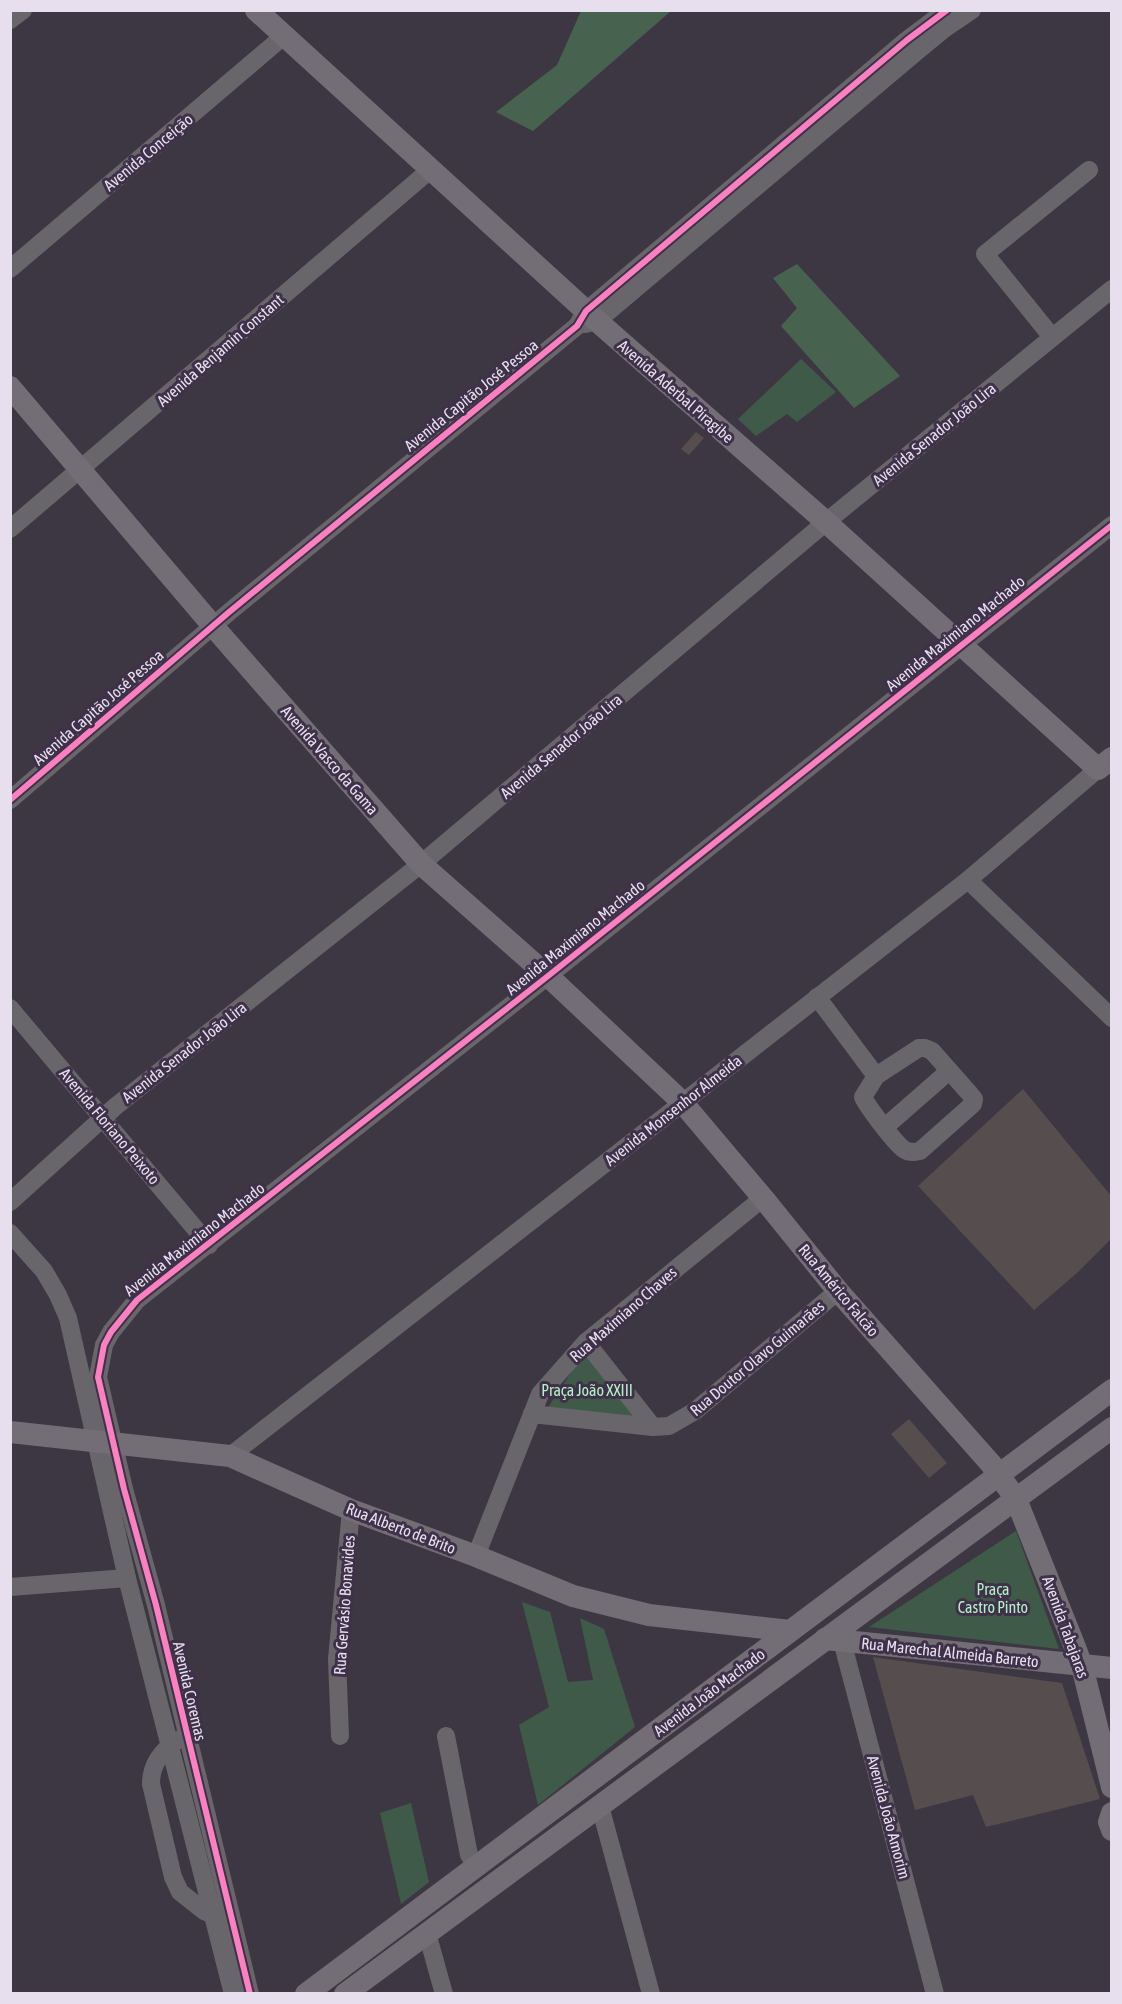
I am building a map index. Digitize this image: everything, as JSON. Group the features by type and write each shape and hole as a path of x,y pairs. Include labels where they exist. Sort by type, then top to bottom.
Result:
{"main road":[{"name":"Avenida Aderbal Piragibe","path":"256,10 430,170 586,319 826,522 962,644 1105,764"},
{"name":"Avenida Vasco da Gama","path":"10,387 213,626 421,864 548,976 682,1102"},
{"name":"Rua Américo Falcão","path":"682,1102 838,1291 991,1464 998,1475"},
{"name":"Avenida João Machado","path":"306,1994 1112,1390"},
{"name":"Avenida João Machado","path":"345,1994 600,1806 833,1640 1112,1428"},
{"name":"Rua Alberto de Brito","path":"10,1432 230,1456 351,1510 476,1556 573,1596 649,1615 790,1631"},
{"name":"Avenida Tabajaras","path":"998,1475 1016,1499 1082,1666 1112,1787"},
{"name":"Rua Marechal Almeida Barreto","path":"833,1640 1112,1668"},
{"path":"1112,1813 1109,1822 1112,1830"}],"street":[{"path":"10,20 23,10"},
{"name":"Avenida Capitão José Pessoa","path":"586,319 907,40 947,10"},
{"name":"Avenida Capitão José Pessoa","path":"10,800 213,626 586,319 944,29 972,10"},
{"name":"Avenida Conceição","path":"10,270 285,35"},
{"name":"Avenida Benjamin Constant","path":"10,529 430,170"},
{"path":"1052,337 985,254 1089,171"},
{"name":"Avenida Senador João Lira","path":"10,1203 116,1106 421,864 826,522 1112,289"},
{"name":"Avenida Maximiano Machado","path":"101,1395 98,1377 104,1345 137,1300 548,976 1112,525"},
{"name":"Avenida Monsenhor Almeida","path":"230,1456 968,880 1105,764"},
{"path":"968,880 1112,1018"},
{"path":"817,997 876,1076"},
{"name":"Avenida Floriano Peixoto","path":"10,1008 209,1245"},
{"path":"919,1048 932,1052 949,1071 974,1099 973,1104 920,1151 903,1150 867,1106 863,1097 876,1076 919,1048"},
{"path":"885,1127 949,1071"},
{"name":"Rua Maximiano Chaves","path":"476,1556 540,1394 586,1342 763,1198"},
{"name":"Avenida Coremas","path":"10,1233 44,1271 68,1318 104,1443 156,1605 250,1994"},
{"name":"Rua Doutor Olavo Guimarães","path":"532,1414 653,1427 669,1426 695,1411 838,1291"},
{"path":"586,1342 653,1427"},
{"name":"Avenida Coremas","path":"101,1395 104,1443 127,1578 233,1994"},
{"name":"Rua Gervásio Bonavides","path":"340,1736 337,1659 351,1510"},
{"path":"10,1587 127,1578"},
{"name":"Avenida João Amorim","path":"833,1640 935,1994"},
{"path":"187,1735 169,1745 155,1761 151,1773 151,1784 173,1877 180,1892 188,1900 213,1916 232,1922"},
{"path":"446,1736 469,1855 476,1866"},
{"path":"600,1806 651,1994"},
{"path":"427,1933 444,1994"}],"green space":[{"path":"581,11 671,11 533,131 496,112 557,65"},
{"path":"797,264 900,376 854,408 781,326 797,308 773,278"},
{"path":"801,359 836,392 797,422 787,414 756,436 738,419"},
{"name":"Praça João XXIII","path":"586,1350 638,1418 547,1409"},
{"name":"Praça Castro Pinto","path":"1016,1531 1059,1649 869,1627"},
{"path":"522,1602 550,1612 568,1682 593,1680 580,1618 604,1629 635,1727 538,1805 519,1725 549,1707"},
{"path":"411,1803 429,1882 401,1904 380,1813"}],"building":[{"path":"696,432 704,438 689,455 681,449"},
{"path":"1023,1089 1112,1197 1112,1238 1077,1273 1034,1310 918,1186"},
{"path":"909,1419 947,1463 929,1478 891,1434"},
{"path":"873,1657 1062,1683 1100,1799 986,1827 973,1795 915,1810"}],"cycle path":[{"path":"10,800 228,613 577,326 586,311 907,40 947,10"},
{"path":"250,1994 98,1377 104,1345 111,1332 137,1300 548,976 1112,525"}]}
